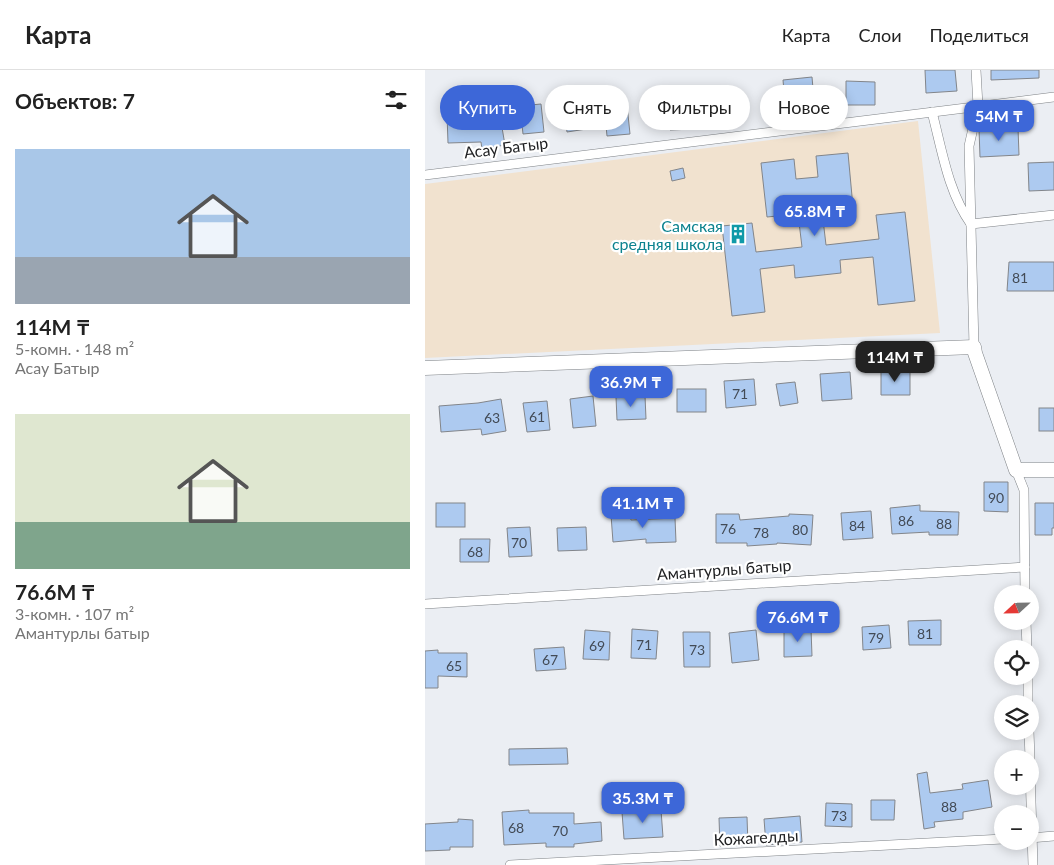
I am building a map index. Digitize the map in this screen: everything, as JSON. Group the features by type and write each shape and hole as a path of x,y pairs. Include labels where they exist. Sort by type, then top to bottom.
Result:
{"street":[{"path":"975,70 978,106 969,146 974,347 1024,490 1025,585"},
{"name":"Асау Батыр","path":"425,175 1054,96"},
{"path":"932,112 952,187 962,212 971,224"},
{"path":"971,224 1054,215"},
{"path":"425,368 974,347"},
{"path":"1016,470 1054,470"},
{"name":"Амантурлы батыр","path":"425,604 1025,567"},
{"path":"1039,837 1054,836"},
{"name":"Кожагелды","path":"510,865 994,839"},
{"path":"1032,850 1033,865"}],"shaded area":[{"path":"918,121 940,333 425,358 425,184"}],"building":[{"path":"925,70 955,70 957,91 926,93"},
{"path":"991,70 1039,70 1039,78 991,80"},
{"path":"812,77 813,85 783,85 783,80"},
{"path":"846,81 875,82 875,105 848,105 848,85 846,85"},
{"path":"541,104 544,132 523,134 523,130 535,130 535,105"},
{"path":"629,124 630,134 607,136 606,130 629,130"},
{"path":"1018,128 1019,155 980,157 979,129"},
{"path":"448,130 502,130 505,145 482,149 481,142 448,143"},
{"name":"Самская средняя школа","path":"848,153 853,207 822,211 826,245 879,239 876,215 905,212 915,301 878,305 873,257 840,260 841,273 795,278 794,265 760,269 765,312 732,316 722,226 752,223 756,252 802,247 798,214 767,217 761,163 794,159 796,179 818,177 816,156"},
{"path":"1054,162 1054,190 1029,191 1028,163"},
{"path":"683,168 685,178 672,181 670,171"},
{"path":"1009,262 1054,262 1054,291 1007,291"},
{"path":"881,371 910,372 910,395 881,395"},
{"path":"850,372 852,399 822,401 820,374"},
{"path":"754,379 756,405 726,408 724,381"},
{"path":"795,382 798,403 780,406 776,384"},
{"path":"677,389 706,389 706,412 677,412"},
{"path":"593,396 596,426 573,428 570,399"},
{"path":"645,396 646,419 617,420 616,397"},
{"path":"501,399 506,431 482,435 481,429 441,432 439,406"},
{"path":"547,401 550,430 527,432 523,403"},
{"path":"1039,408 1054,408 1054,431 1039,431"},
{"path":"984,482 1008,482 1008,512 984,511"},
{"path":"436,503 465,503 465,527 436,527"},
{"path":"1035,503 1054,503 1054,528 1052,528 1052,535 1035,535"},
{"path":"920,505 920,511 959,512 958,535 929,535 929,532 892,534 890,508"},
{"path":"871,511 873,538 843,540 841,513"},
{"path":"630,513 631,520 675,518 676,542 646,543 646,539 613,542 611,515"},
{"path":"716,514 739,514 740,520 789,516 789,514 813,515 811,545 777,543 747,546 747,543 716,543"},
{"path":"530,527 532,556 509,557 507,528"},
{"path":"586,527 587,550 558,551 557,528"},
{"path":"460,539 490,539 489,562 460,562"},
{"path":"941,620 941,645 909,645 908,621"},
{"path":"889,625 891,648 863,650 862,627"},
{"path":"632,629 658,631 656,659 631,658"},
{"path":"811,629 812,656 784,657 784,630"},
{"path":"585,630 610,632 609,660 583,659"},
{"path":"756,630 759,660 732,663 729,633"},
{"path":"683,632 710,632 710,667 684,667"},
{"path":"564,647 566,669 536,671 534,649"},
{"path":"438,650 438,653 467,653 467,677 438,676 438,688 425,688 425,651"},
{"path":"567,748 568,764 509,765 509,749"},
{"path":"927,772 930,793 963,789 962,784 988,780 992,807 963,812 963,819 934,822 935,827 924,829 917,774"},
{"path":"871,800 895,800 894,820 871,820"},
{"path":"826,803 852,804 852,827 825,826"},
{"path":"529,810 529,813 574,813 574,824 601,822 602,841 574,844 574,847 546,847 546,843 504,845 502,812"},
{"path":"661,810 663,837 624,839 622,812"},
{"path":"800,816 802,842 766,845 764,819"},
{"path":"747,817 748,845 720,846 719,818"},
{"path":"458,819 473,820 473,847 450,847 450,850 425,851 425,824 458,822"}],"place":[{"name":"Самская средняя школа","path":"738,234"}]}
